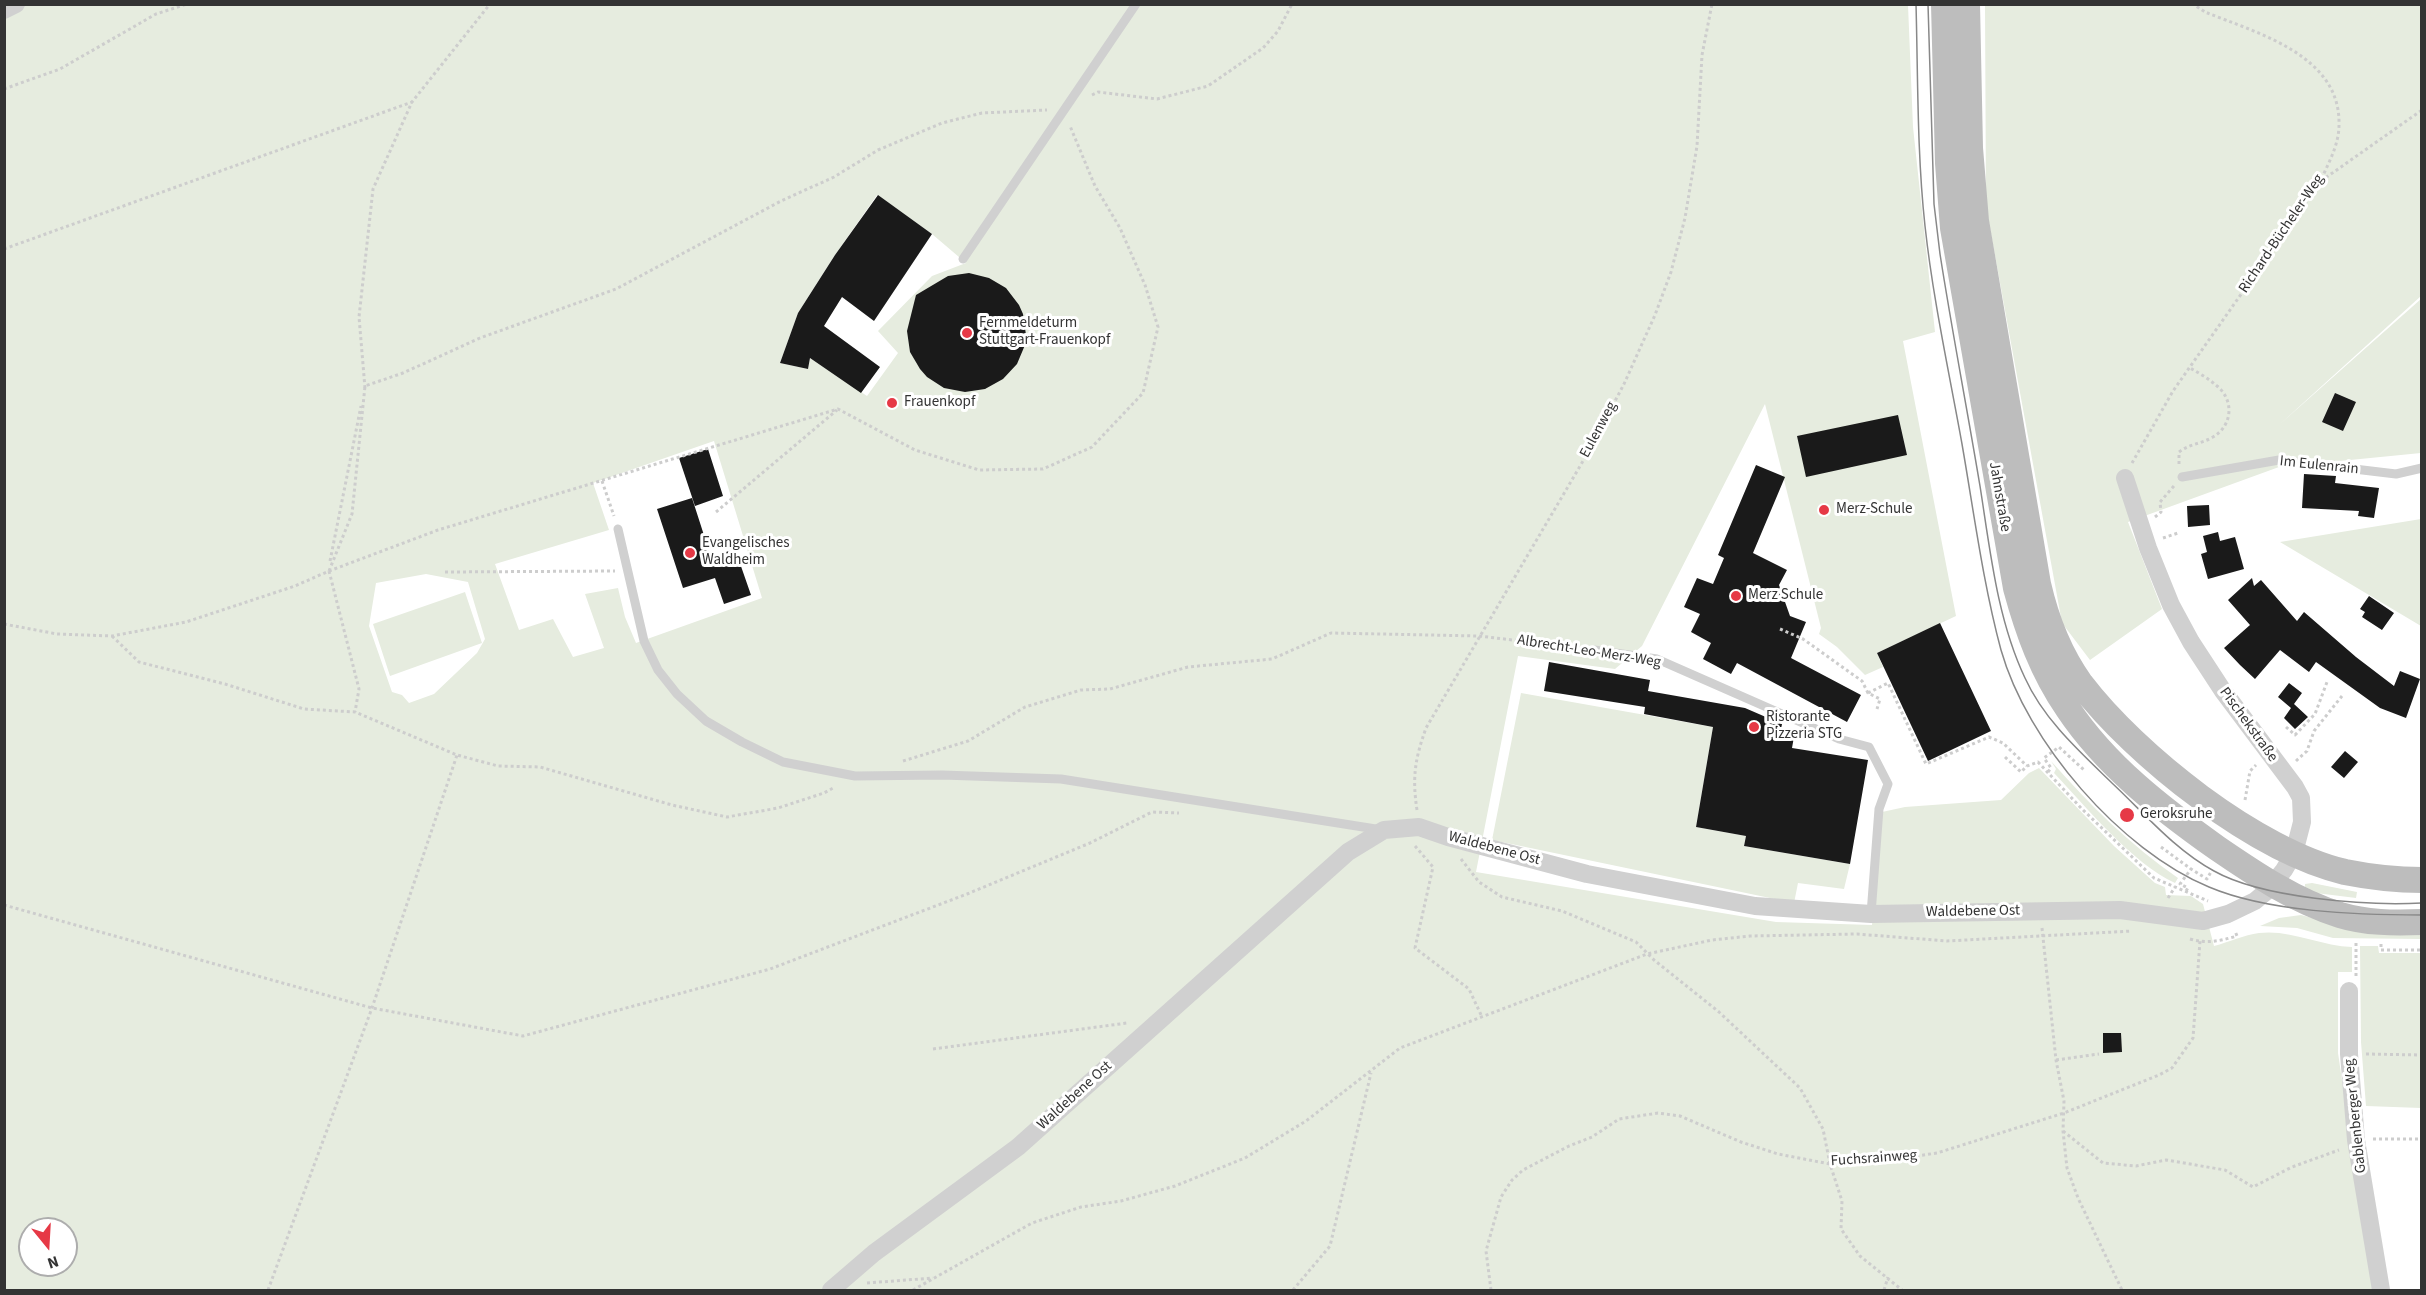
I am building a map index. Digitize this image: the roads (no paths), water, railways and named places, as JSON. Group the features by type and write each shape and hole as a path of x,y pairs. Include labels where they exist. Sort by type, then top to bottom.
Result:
{"main road":[{"name":"Jahnstraße","path":"1944,4 1948,163 1953,228 2006,539 2027,632 2040,662 2069,711 2111,761 2175,817 2242,866 2273,884"},
{"name":"Jahnstraße","path":"1966,4 1970,148 1976,221 2033,559 2043,607 2051,629 2080,682 2110,717 2190,789 2236,822 2294,853"},
{"path":"2294,853 2343,871 2370,876 2421,880"},
{"path":"2273,884 2342,916 2376,921 2421,922"}],"street":[{"path":"4,10 16,4"},
{"name":"Pischekstraße","path":"2125,478 2148,548 2171,605 2210,671 2301,798 2302,822 2294,853"},
{"name":"Waldebene Ost","path":"833,1288 874,1253 1018,1147 1348,852 1384,830 1448,837 1587,874 1755,906 1871,914 2097,910 2126,911 2203,921 2222,917 2255,901 2273,884 2294,853"},
{"name":"Gablenberger Weg","path":"2349,991 2349,1054 2357,1141 2381,1290"}],"lane":[{"path":"963,260 1136,4"},
{"name":"Im Eulenrain","path":"2182,477 2279,460 2396,474 2421,468"},
{"path":"618,529 644,641 658,670 677,694 706,721 783,762 855,776 942,775 1061,779 1384,830"},
{"name":"Albrecht-Leo-Merz-Weg","path":"1594,650 1657,659 1819,730 1869,747 1888,784 1879,809 1871,914"}],"tram line":[{"path":"1916,4 1921,171 1932,281 1995,625 2001,650 2014,685 2032,721 2055,756 2081,789 2111,820 2143,847 2176,870 2209,887 2258,902 2285,907 2342,913 2422,915"},
{"path":"1928,4 1934,204 1940,254 2001,608 2015,655 2033,693 2052,722 2088,760 2173,842 2214,871 2259,888 2286,894 2373,903 2422,903"}],"place":[{"name":"Fernmeldeturm Stuttgart-Frauenkopf","path":"967,333"},
{"name":"Frauenkopf","path":"892,403"},
{"name":"Merz-Schule","path":"1824,510"},
{"name":"Evangelisches Waldheim","path":"690,553"},
{"name":"Merz Schule","path":"1736,596"},
{"name":"Ristorante Pizzeria STG","path":"1754,727"},
{"name":"Geroksruhe","path":"2127,815"}]}
